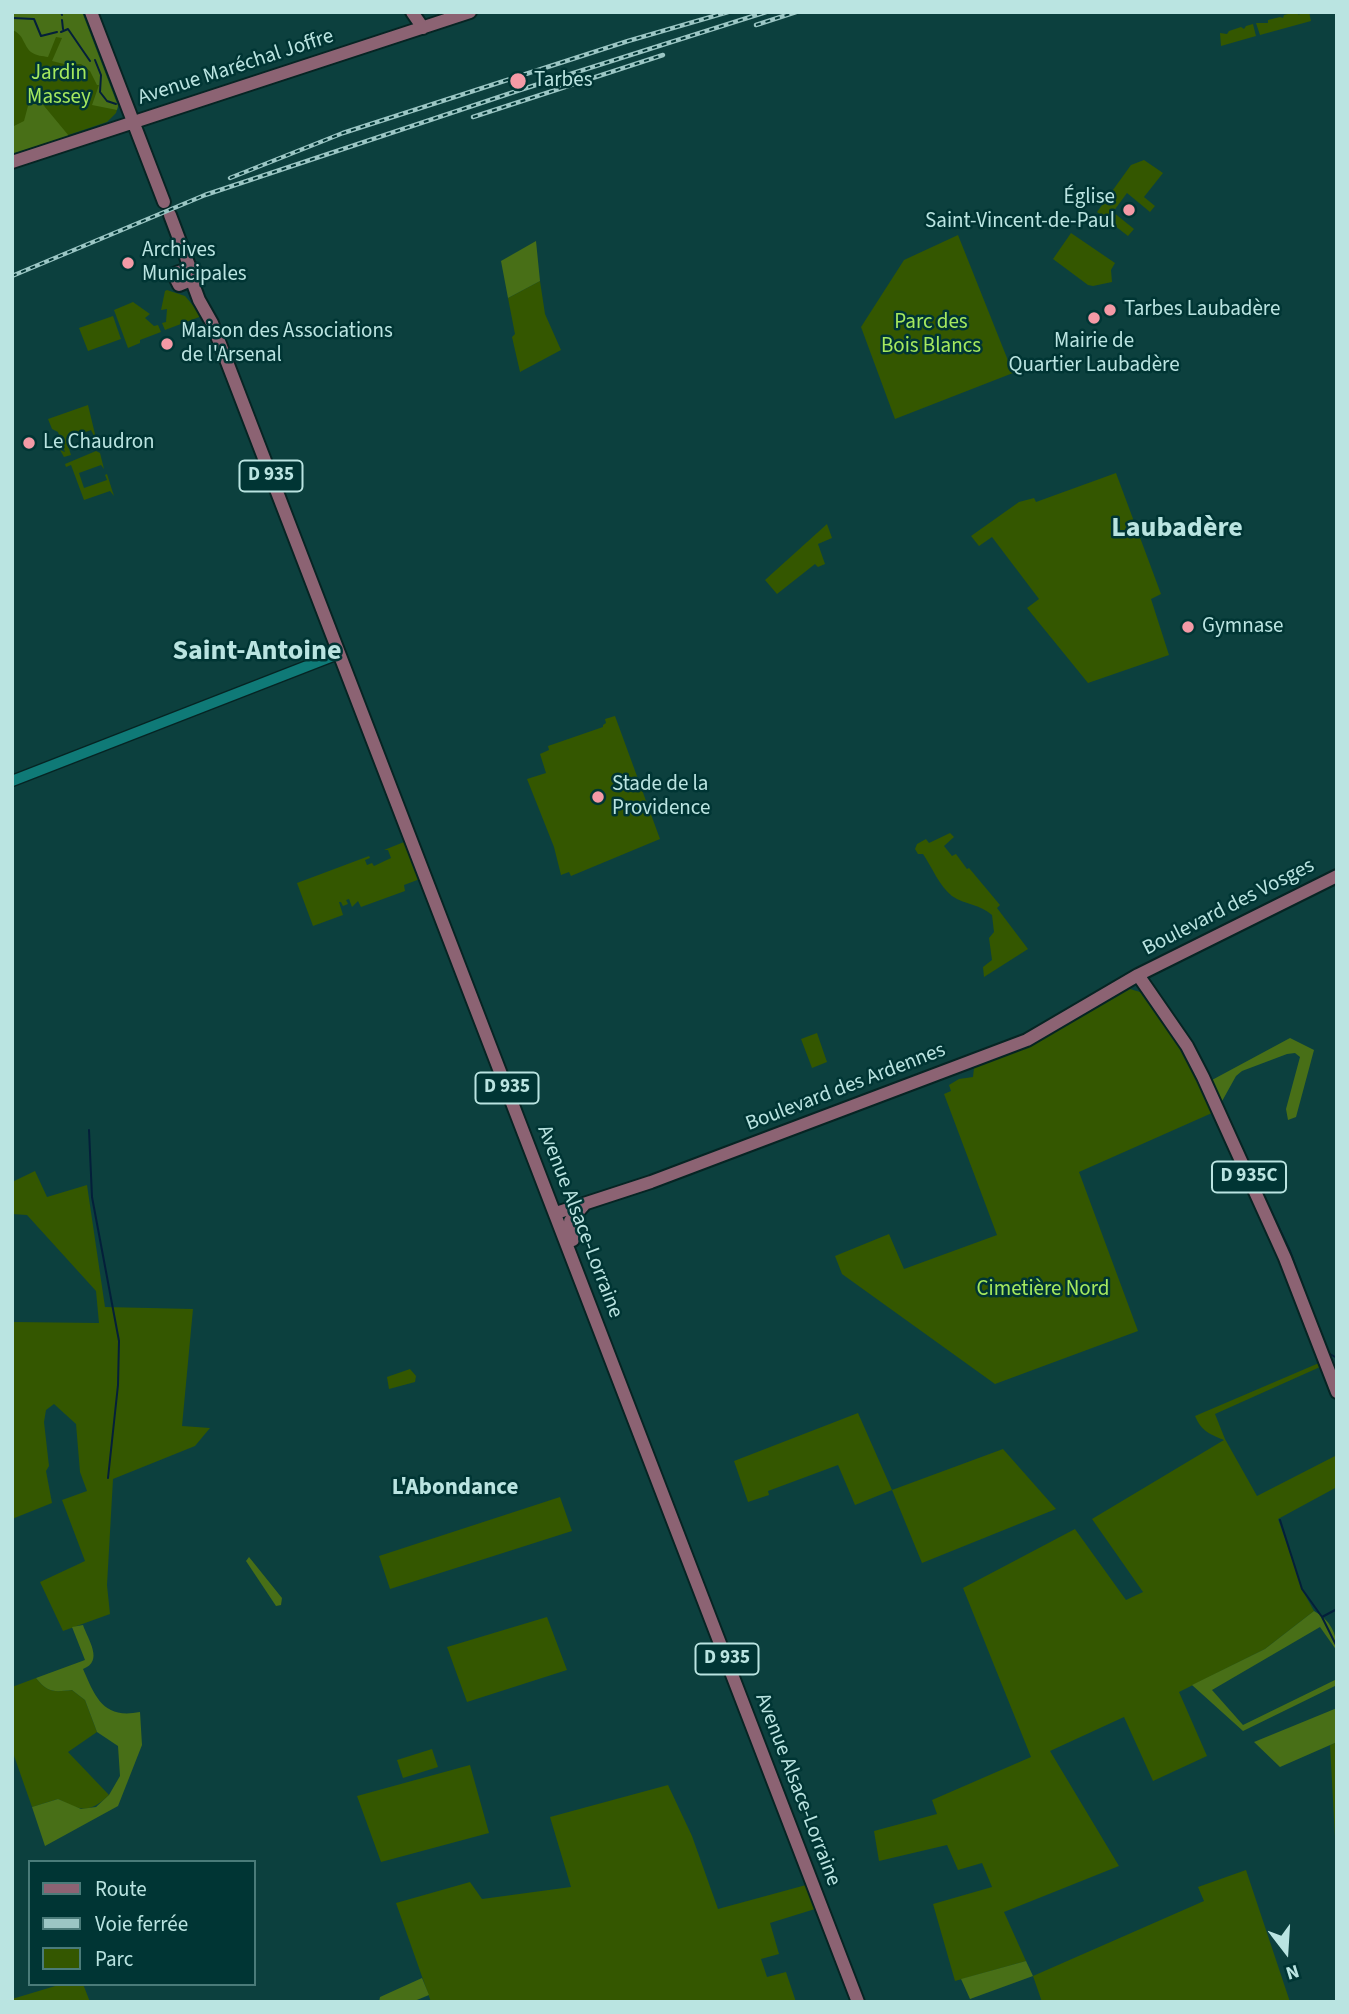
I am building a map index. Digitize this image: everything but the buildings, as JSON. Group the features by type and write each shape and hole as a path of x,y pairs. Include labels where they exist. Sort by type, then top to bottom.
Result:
{"main road":[{"path":"91,12 164,202"},
{"path":"412,12 423,28"},
{"name":"Avenue Maréchal Joffre","path":"12,162 470,12"},
{"name":"Avenue Alsace-Lorraine","path":"170,215 188,278 212,323 858,2002"},
{"name":"Boulevard des Vosges","path":"1138,975 1337,876"},
{"name":"Boulevard des Ardennes","path":"556,1213 663,1177 1027,1040 1138,975"},
{"name":"D 935C","path":"1138,975 1187,1046 1203,1077 1285,1258 1337,1392"},
{"path":"587,1203 572,1217 570,1228 595,1300 595,1317"}],"street":[{"path":"12,781 338,654"}],"green space":[{"name":"Jardin Massey","path":"12,12 82,12 118,106 116,113 107,122 12,154"},
{"path":"13,12 82,12 118,106 117,110 92,105 99,85 90,71 81,64 52,61 62,38 56,37 48,57 31,52 19,34 12,30"},
{"path":"1296,12 1299,15 1301,12 1309,12 1311,21 1260,35 1256,23 1268,23 1268,20 1283,18 1284,15"},
{"path":"1253,24 1256,36 1221,46 1220,33 1227,34"},
{"path":"33,95 69,136 12,154 12,127 24,121"},
{"path":"1144,160 1163,173 1144,197 1155,206 1150,212 1127,193 1113,212 1134,229 1128,236 1097,212 1131,165"},
{"path":"1071,233 1115,263 1111,270 1112,282 1088,285 1053,259"},
{"name":"Parc des Bois Blancs","path":"958,235 1013,373 895,419 861,327 904,260"},
{"path":"536,241 540,281 508,298 501,261"},
{"path":"540,281 545,314 561,350 520,372 512,337 515,334 508,298"},
{"path":"167,290 185,296 202,316 165,330 162,323 166,322 167,309 161,310"},
{"path":"133,302 150,314 145,318 154,326 158,325 161,332 128,348 114,310"},
{"path":"113,316 121,339 88,351 79,328"},
{"path":"88,405 95,434 94,436 91,430 66,439 71,455 64,457 60,450 65,452 58,432 52,429 48,419"},
{"path":"96,451 100,453 104,469 101,465 79,473 84,488 107,480 107,474 114,496 110,491 84,500 71,465 66,467 65,464"},
{"path":"1116,473 1161,594 1151,599 1169,655 1088,683 1027,608 1039,599 992,537 979,546 971,536 1019,502 1034,498 1036,502"},
{"path":"827,524 832,538 818,544 825,564 818,567 815,564 777,594 765,580"},
{"name":"Stade de la Providence","path":"615,716 660,839 571,876 569,872 561,875 554,847 527,779 546,773 540,754 549,750 548,746 603,727 605,719"},
{"path":"950,833 954,837 944,846 952,856 956,854 1000,905 997,908 1028,949 984,977 983,967 992,960 989,938 994,932 992,915 947,892 923,854 918,854 915,849 917,844 926,839 929,843"},
{"path":"404,842 420,879 404,885 405,891 361,907 358,901 352,907 349,899 346,900 348,904 343,906 339,902 343,915 313,926 297,883 369,856 370,858 365,860 367,865 372,863 374,866 391,858 388,850 384,850"},
{"name":"Cimetière Nord","path":"1130,989 1140,992 1185,1055 1212,1113 1079,1172 1138,1331 995,1384 842,1274 835,1256 889,1234 904,1269 997,1235 944,1094 951,1091 949,1085 959,1079 973,1077 974,1068 1029,1047"},
{"path":"817,1033 827,1062 812,1068 801,1039"},
{"path":"1290,1038 1314,1050 1296,1117 1288,1120 1286,1109 1300,1057 1295,1053 1242,1071 1236,1076 1221,1103 1212,1080"},
{"path":"35,1171 47,1197 87,1185 105,1307 193,1309 182,1426 210,1428 195,1446 113,1479 107,1585 110,1614 63,1631 40,1582 85,1561 62,1500 87,1491 80,1472 76,1424 54,1404 46,1410 44,1422 49,1466 46,1471 52,1503 12,1519 12,1322 99,1323 96,1291 27,1215 12,1214 12,1182"},
{"path":"1319,1363 1320,1367 1215,1414 1225,1439 1257,1496 1337,1455 1337,1487 1278,1519 1304,1593 1314,1611 1265,1649 1179,1692 1207,1756 1153,1781 1124,1717 1050,1751 1119,1866 1004,1912 1026,1961 955,1981 933,1904 992,1887 982,1863 958,1870 947,1845 879,1861 874,1831 937,1814 932,1800 1031,1757 963,1588 1075,1529 1126,1600 1143,1592 1092,1519 1224,1440 1204,1429 1195,1416"},
{"path":"410,1369 416,1376 415,1382 389,1389 387,1377"},
{"path":"858,1413 892,1490 855,1505 838,1465 768,1491 769,1495 748,1502 734,1461"},
{"path":"1003,1449 1056,1509 922,1563 892,1490"},
{"path":"560,1497 572,1531 390,1589 379,1556"},
{"path":"249,1557 282,1598 281,1605 276,1606 246,1561"},
{"path":"1314,1611 1332,1628 1337,1651 1320,1627 1212,1690 1243,1725 1337,1679 1337,1685 1243,1731 1192,1685 1265,1649"},
{"path":"547,1617 567,1670 467,1702 447,1647"},
{"path":"83,1625 94,1656 93,1661 83,1669 92,1689 97,1698 110,1709 128,1713 140,1712 142,1745 118,1806 45,1846 32,1807 58,1799 81,1809 96,1807 109,1795 120,1776 118,1746 97,1732 85,1700 72,1690 48,1689 36,1678 85,1660 72,1627"},
{"path":"36,1678 48,1689 72,1690 85,1700 97,1732 68,1752 109,1795 90,1808 79,1808 58,1799 32,1807 12,1750 12,1687"},
{"path":"1337,1708 1337,1742 1280,1767 1254,1742"},
{"path":"1337,1742 1337,1874 1330,1745"},
{"path":"432,1749 438,1767 403,1778 397,1760"},
{"path":"470,1765 489,1833 381,1862 357,1796"},
{"path":"668,1785 692,1836 718,1909 806,1885 815,1909 770,1923 779,1954 761,1959 767,1977 786,1972 796,2002 431,2002 396,1903 470,1882 482,1899 571,1887 550,1817"},
{"path":"1246,1870 1290,2002 1042,2002 1033,1976 1204,1901 1198,1887"},
{"path":"1026,1961 1033,1976 970,1999 961,1979"},
{"path":"422,1978 429,1995 412,2002 379,2002 380,1997"},
{"path":"55,1986 84,1986 90,2002 12,2002 12,1999"}],"waterway":[{"path":"13,18 34,19 41,36 57,32"},
{"path":"62,20 63,29"},
{"path":"61,32 68,29 90,61"},
{"path":"95,60 101,75 100,92 107,101 116,104"},
{"path":"89,1130 92,1197 119,1341 118,1385 108,1478"},
{"path":"1259,1185 1290,1251 1309,1302"},
{"path":"1328,1353 1337,1358"},
{"path":"1280,1520 1302,1589 1322,1617"},
{"path":"1337,1609 1322,1617 1337,1647"}],"railway":[{"path":"230,178 343,133 628,41 728,12"},
{"path":"12,276 205,195 520,90 766,12"},
{"path":"756,25 796,12"},
{"path":"473,117 663,55"}],"place":[{"name":"Tarbes","path":"518,81"},
{"name":"Église Saint-Vincent-de-Paul","path":"1129,210"},
{"name":"Archives Municipales","path":"128,263"},
{"name":"Tarbes Laubadère","path":"1110,310"},
{"name":"Mairie de Quartier Laubadère","path":"1094,318"},
{"name":"Maison des Associations de l'Arsenal","path":"167,344"},
{"name":"Le Chaudron","path":"29,443"},
{"name":"Gymnase","path":"1188,627"},
{"name":"Stade de la Providence","path":"598,797"}],"district":[{"name":"Laubadère","path":"1177,530"},
{"name":"Saint-Antoine","path":"257,653"},
{"name":"L'Abondance","path":"455,1489"}]}
